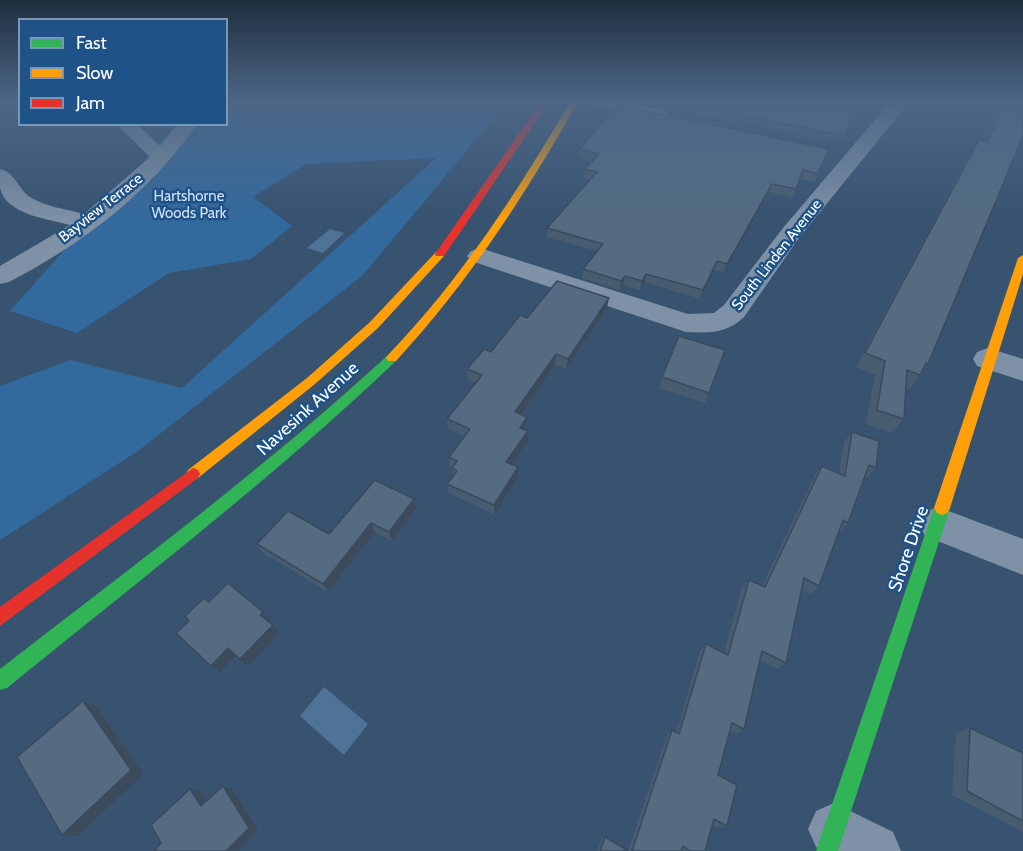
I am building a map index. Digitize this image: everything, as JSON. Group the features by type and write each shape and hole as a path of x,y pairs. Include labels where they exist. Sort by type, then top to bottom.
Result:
{"main road":[{"name":"Navesink Avenue","path":"0,617 183,482 311,381 374,325 441,252 517,142"},
{"name":"Navesink Avenue","path":"0,681 126,584 280,459 382,368 434,314 480,256 551,142"},
{"name":"Shore Drive","path":"845,843 988,359 1023,258"}],"street":[{"path":"144,142 160,156"},
{"name":"Bayview Terrace","path":"0,276 42,253 87,222 142,176 173,142"},
{"name":"South Linden Avenue","path":"480,256 686,323 712,324 724,320 734,311 847,153 859,142"},
{"path":"0,175 20,200 31,207 87,222"},
{"path":"988,359 1023,370"},
{"path":"938,524 1023,557"}],"green space":[{"name":"Hartshorne Woods Park","path":"161,142 474,142 363,275 138,451 0,540 0,386 70,360 182,388 436,158 306,164 253,197 292,226 251,259 169,273 77,333 10,311"}],"shaded area":[{"path":"330,229 344,233 323,253 307,248"},
{"path":"324,687 368,724 344,755 300,716"}],"building":[{"path":"586,142 794,142 829,149 818,174 803,170 796,189 772,184 727,264 717,261 703,290 646,274 642,281 625,276 621,281 583,269 603,244 547,228 597,172 584,169 599,154 580,149"},
{"path":"978,142 1021,142 928,364 926,363 920,375 907,370 904,419 877,410 885,361 865,353"},
{"path":"557,281 609,298 568,359 556,354 515,412 527,417 520,428 528,431 506,462 518,467 494,505 447,484 457,471 452,468 457,461 449,457 470,429 447,419 482,375 467,369 484,349 491,352 520,315 527,318"},
{"path":"679,336 725,350 709,393 662,377"},
{"path":"852,432 879,441 876,468 869,465 848,523 843,520 819,586 804,578 786,663 762,651 744,729 732,723 718,775 737,785 727,826 714,819 705,851 690,851 683,846 681,851 632,851 672,730 679,734 706,644 728,655 749,580 765,587 822,466 845,476"},
{"path":"375,480 414,499 389,532 371,523 323,584 257,544 288,511 329,534"},
{"path":"228,583 263,612 260,615 273,625 240,659 228,648 211,666 176,633 189,621 185,616 204,598 209,602"},
{"path":"83,701 131,770 62,835 17,757"},
{"path":"970,728 1023,753 1023,821 967,791"},
{"path":"223,786 249,828 226,851 154,851 161,843 151,825 190,789 201,806"},
{"path":"605,837 628,851 600,851"}],"traffic: fast":[{"path":"0,681 252,482 333,413 392,358"},
{"path":"827,851 942,508"}],"traffic: slow":[{"path":"392,358 446,298 492,236 550,142"},
{"path":"193,474 311,381 374,325 440,254"},
{"path":"942,508 1023,258"}],"traffic: jam":[{"path":"440,254 518,142"},
{"path":"0,617 193,474"}]}
